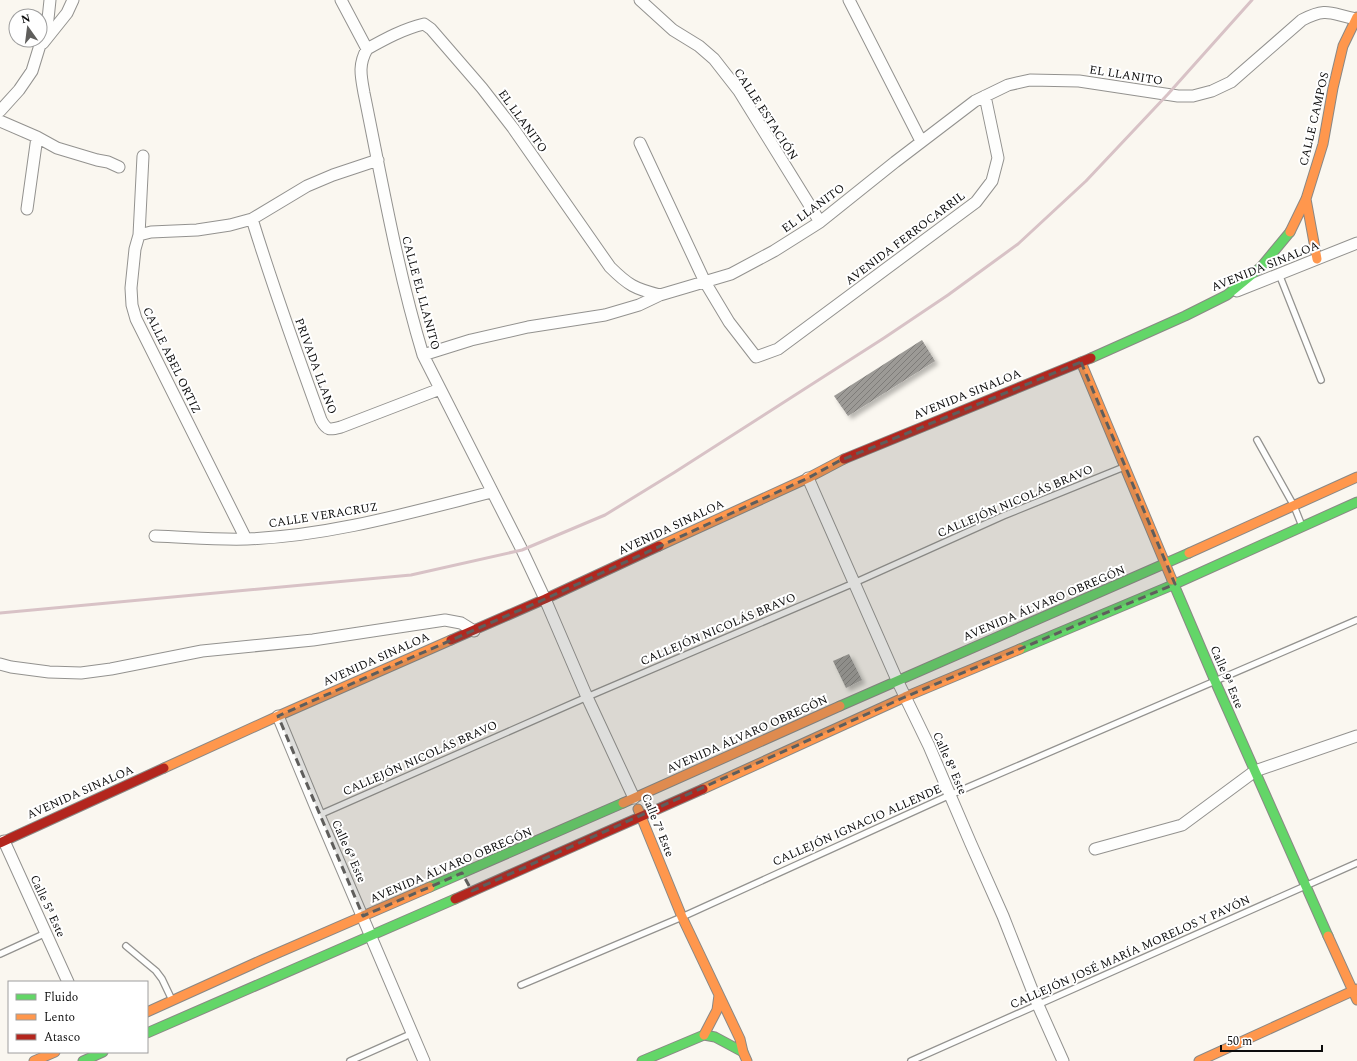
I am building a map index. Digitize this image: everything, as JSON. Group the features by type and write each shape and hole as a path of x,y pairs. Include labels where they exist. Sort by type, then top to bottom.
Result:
{"street":[{"path":"48,19 50,0"},
{"path":"48,37 67,14 73,0"},
{"path":"341,0 367,49"},
{"name":"CALLE ESTACIÓN","path":"640,0 673,30 699,46 714,59 739,91 820,222"},
{"path":"849,0 921,141"},
{"name":"EL LLANITO","path":"367,49 396,33 414,26 424,24 432,29 482,88 513,128 610,267 625,282 643,291 660,296 737,270 774,251 820,222 921,141 974,101 1008,85 1030,80 1079,81 1178,96 1193,96 1212,91 1231,82 1302,20 1315,13 1327,12 1356,18"},
{"name":"CALLE CAMPOS","path":"1227,295 1261,267 1290,232 1306,199 1323,144 1333,88 1343,46 1356,18"},
{"path":"0,111 19,90 32,71 40,48"},
{"name":"CALLE EL LLANITO","path":"367,49 361,59 364,93 401,275 423,355 522,550 545,599"},
{"name":"AVENIDA FERROCARRIL","path":"705,282 728,322 756,357 778,350 976,202 992,181 998,158 985,96"},
{"path":"0,121 37,137 57,148 108,162 119,167"},
{"path":"28,209 37,137"},
{"path":"640,143 705,282"},
{"name":"CALLE ABEL ORTIZ","path":"143,156 139,235 135,249 131,288 132,306 136,318 246,539"},
{"path":"139,235 151,232 197,230 252,219 307,186 333,175 378,160"},
{"path":"1306,199 1317,259"},
{"name":"PRIVADA LLANO","path":"252,219 294,345 321,420 325,427 330,429 341,427 440,388"},
{"name":"AVENIDA SINALOA","path":"2,842 278,716 545,599 808,478 839,460 1081,362 1227,295 1357,243"},
{"path":"423,355 471,340 528,327 605,315 639,305 660,296"},
{"name":"Calle 9ª Este","path":"1081,362 1126,466 1215,681 1306,885 1355,990 1357,1000"},
{"name":"AVENIDA ÁLVARO OBREGÓN","path":"148,1032 199,1000 363,916 467,882 641,817 728,767 897,680 1166,564 1357,477"},
{"name":"Calle 8ª Este","path":"808,478 897,680 950,795 1003,916 1038,1005 1064,1061"},
{"name":"CALLE VERACRUZ","path":"155,536 246,539 306,533 384,518 492,492"},
{"name":"AVENIDA ÁLVARO OBREGÓN","path":"148,1012 173,1001 199,1000 371,934 467,882 634,798 728,767 906,697 1175,584 1357,502"},
{"name":"Calle 7ª Este","path":"545,599 587,697 634,798 682,917 740,1039 747,1061"},
{"path":"0,664 49,672 81,673 111,669 202,651 312,640 445,620 461,623 474,631"},
{"name":"Calle 6ª Este","path":"278,716 424,1061"},
{"path":"1095,849 1182,825 1255,772 1357,736"},
{"name":"Calle 5ª Este","path":"2,842 46,932 68,981"},
{"path":"1199,1061 1355,990"},
{"path":"704,1035 717,1010 719,995"},
{"path":"642,1061 704,1035 715,1037 743,1052"},
{"path":"34,1061 53,1053"},
{"path":"82,1061 102,1055"}],"lane":[{"path":"1279,274 1321,380"},
{"path":"1257,440 1294,506 1302,527"},
{"name":"CALLEJÓN NICOLÁS BRAVO","path":"319,815 587,697 854,583 1003,516 1126,466"},
{"name":"CALLEJÓN IGNACIO ALLENDE","path":"521,985 682,917 950,795 1357,620"},
{"name":"CALLEJÓN JOSÉ MARÍA MORELOS Y PAVÓN","path":"911,1061 1357,863"},
{"path":"0,954 46,932"},
{"path":"126,946 156,971 162,979 173,1001"},
{"path":"350,1061 413,1033"}],"highlighted area":[{"path":"1081,362 1175,584 905,697 472,891 462,873 363,916 278,716 545,599 808,478 839,461"}],"building":[{"path":"922,340 935,361 848,416 834,396"},
{"path":"849,654 862,680 846,688 833,661"}],"railway":[{"path":"0,613 411,575 522,550 605,515 884,338 948,295 1018,244 1086,181 1168,94 1252,0"}],"traffic: fast":[{"path":"1091,358 1185,316 1227,295 1261,267 1290,232"},
{"path":"1020,649 1175,584 1357,502"},
{"path":"840,706 1189,553"},
{"path":"1172,580 1328,936"},
{"path":"430,887 623,803"},
{"path":"148,1033 455,899"},
{"path":"642,1061 704,1035 715,1037 743,1052"},
{"path":"83,1061 101,1053"}],"traffic: slow":[{"path":"1290,232 1306,199 1323,144 1333,88 1343,46 1357,17"},
{"path":"1306,199 1317,259"},
{"path":"1081,362 1172,580"},
{"path":"659,546 808,478 844,459"},
{"path":"1189,553 1357,477"},
{"path":"164,768 451,640"},
{"path":"703,789 905,697 1020,649"},
{"path":"623,803 840,706"},
{"path":"638,809 682,917 740,1039 747,1061"},
{"path":"148,1012 264,959 430,887"},
{"path":"1328,936 1357,1000"},
{"path":"1199,1061 1357,989"},
{"path":"704,1035 717,1010 719,995"},
{"path":"34,1061 53,1053"}],"traffic: jam":[{"path":"844,459 1091,358"},
{"path":"451,640 545,599 659,546"},
{"path":"0,843 164,768"},
{"path":"455,899 703,789"}]}
